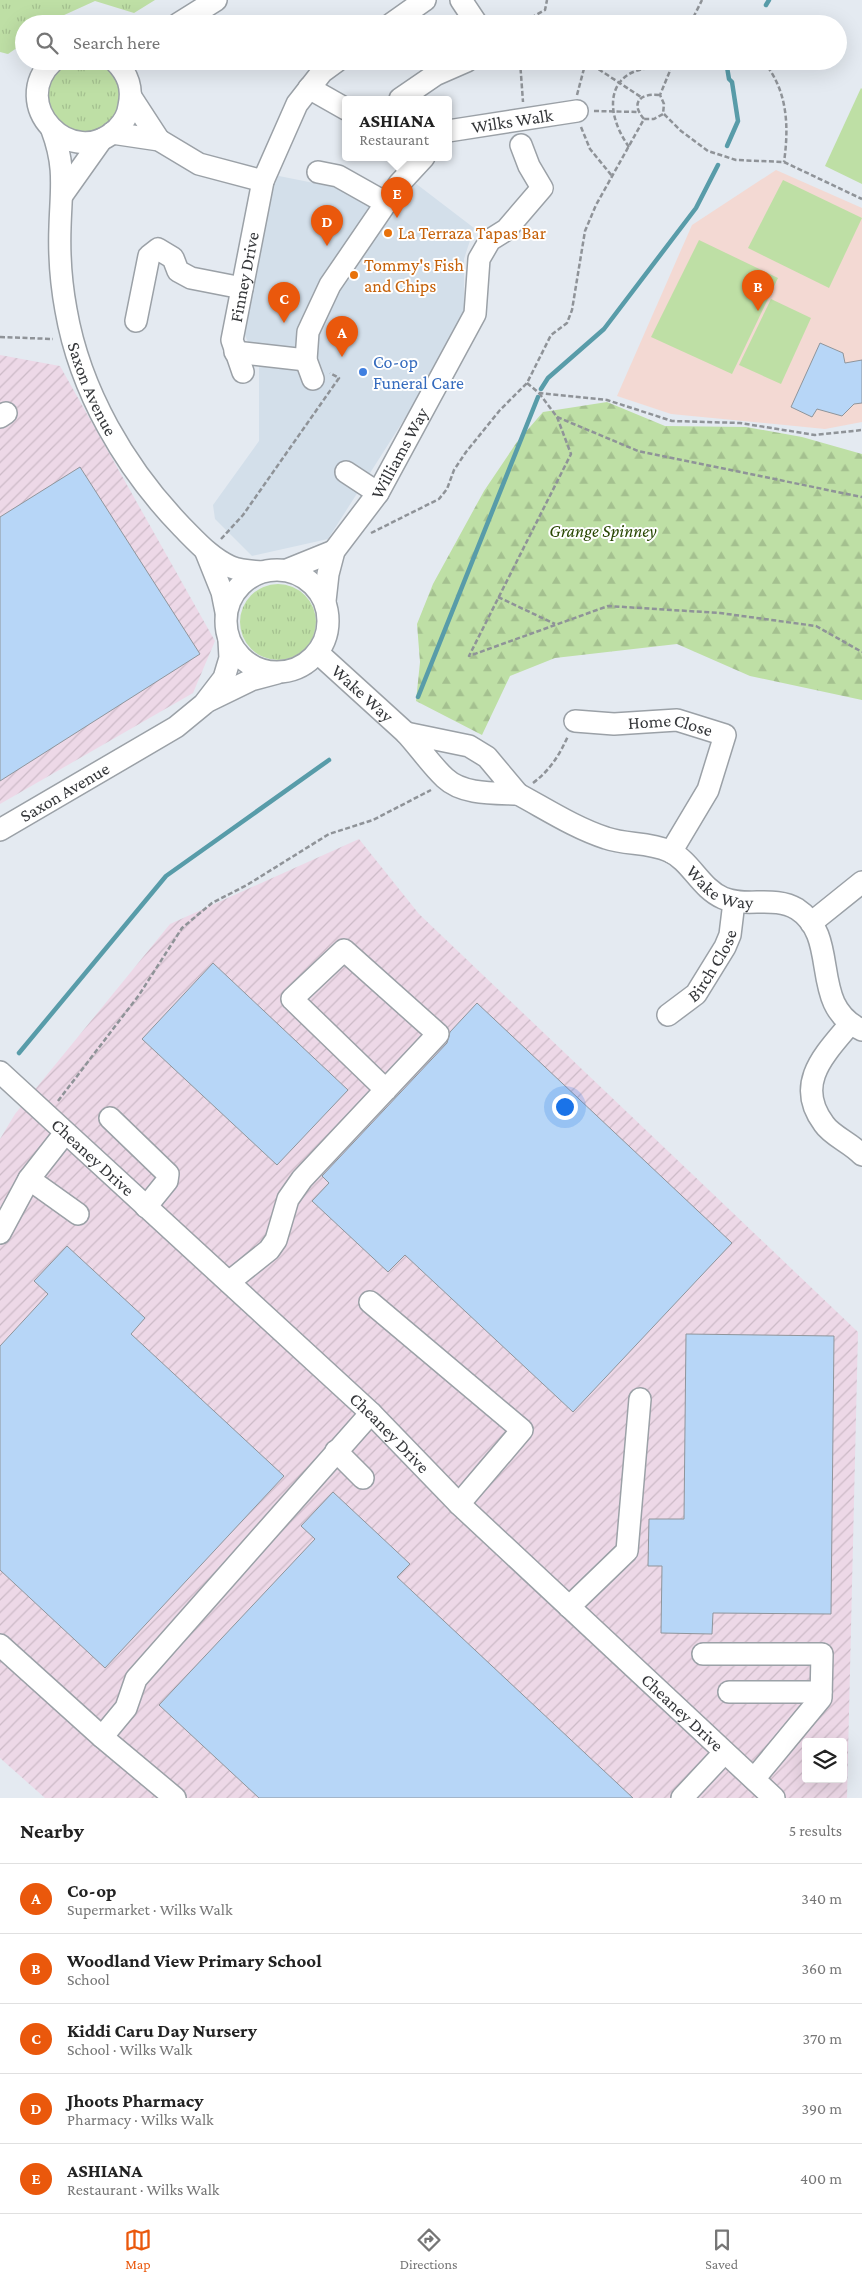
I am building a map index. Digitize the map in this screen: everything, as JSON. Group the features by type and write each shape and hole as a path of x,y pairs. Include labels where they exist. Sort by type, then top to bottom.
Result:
{"street":[{"path":"192,15 216,0"},
{"path":"404,15 425,0"},
{"path":"461,0 471,15"},
{"name":"Saxon Avenue","path":"46,70 40,78 37,92 41,113 52,130 59,148 63,194 60,227 62,281 73,339 84,374 108,427 136,473 166,511 231,566 261,572"},
{"path":"123,70 131,92 159,140"},
{"path":"63,194 107,136 122,124 129,111 131,92 137,70"},
{"name":"Finney Drive","path":"242,372 232,340 263,182 297,104 325,70"},
{"path":"404,96 435,75 446,70"},
{"path":"309,88 342,107"},
{"name":"Wilks Walk","path":"452,130 577,111"},
{"path":"52,130 64,138 78,142 107,136 159,140 199,164 263,182"},
{"name":"Williams Way","path":"326,601 328,574 334,551 378,493 475,314 479,259 490,240 506,230 542,188 529,166 521,145"},
{"path":"235,352 310,370 308,332 330,285 399,184 420,161"},
{"path":"318,172 338,176 386,203"},
{"path":"136,321 150,256 158,249 173,258 178,271 191,278 242,288"},
{"path":"346,472 378,493"},
{"name":"Saxon Avenue","path":"211,548 226,612"},
{"path":"287,570 334,551"},
{"path":"274,569 287,570 303,576 316,587 326,601 329,619 327,637 318,653 307,664 292,671 277,673 261,670 247,663 237,653 230,640 226,626 226,612 231,599 239,587 249,578 261,572 274,569"},
{"name":"Saxon Avenue","path":"204,704 224,678 230,658 230,640"},
{"name":"Wake Way","path":"318,653 406,733 446,779 465,788 489,793 518,794"},
{"name":"Saxon Avenue","path":"0,830 176,726 204,704 251,680 277,673"},
{"name":"Home Close","path":"575,721 614,724 677,720 725,735 708,790 671,852"},
{"name":"Wake Way","path":"406,733 469,746 487,757 518,794 607,838 648,844 671,852 707,888 734,902 780,902 797,909 811,923 821,940 824,973 837,1009 856,1027"},
{"path":"811,923 862,882"},
{"name":"Birch Close","path":"668,1015 696,994 725,946 730,935 734,902"},
{"path":"228,1282 270,1250 276,1240 288,1200 302,1179 386,1090 438,1034 344,950 292,999 386,1090"},
{"path":"856,1027 823,1057 811,1079 811,1101 824,1125 853,1145 862,1155"},
{"name":"Cheaney Drive","path":"0,1072 371,1413 459,1504 774,1798"},
{"path":"110,1118 168,1174 167,1181 146,1207"},
{"path":"0,1233 29,1180 66,1133"},
{"path":"29,1180 78,1214"},
{"path":"370,1302 522,1430 459,1504"},
{"path":"569,1607 627,1551 640,1399"},
{"path":"102,1737 126,1708 136,1679 371,1413"},
{"path":"336,1451 363,1478"},
{"path":"0,1645 102,1737 175,1798"},
{"path":"703,1654 822,1654 821,1698 754,1779"},
{"path":"729,1692 821,1692"},
{"path":"682,1798 724,1753"}],"path":[{"path":"536,15 545,10 547,0"},
{"path":"694,15 702,0"},
{"path":"521,70 524,118"},
{"path":"600,70 641,97"},
{"path":"629,146 623,139 614,111 614,94 618,82 628,73 635,70"},
{"path":"663,114 664,104 660,95 670,70"},
{"path":"771,70 786,107 788,133 784,162"},
{"path":"660,95 648,94 641,97 638,104 638,112 644,119 654,119 663,114"},
{"path":"577,111 638,112"},
{"path":"663,114 681,131 708,150 736,160 784,162 862,199"},
{"path":"368,534 439,499 466,452 500,410 527,383 551,335 568,323 572,310 585,231 596,205 644,119"},
{"path":"0,338 73,339"},
{"path":"211,548 243,515 340,378 310,370"},
{"path":"527,383 539,393 557,417 571,454 469,656 608,606 720,613 816,626 862,652"},
{"path":"539,393 607,400 672,421 740,424 815,435 862,430"},
{"path":"557,417 638,451 862,497"},
{"path":"498,597 555,624"},
{"path":"518,794 546,773 558,757 575,721"},
{"path":"46,1116 139,995 182,928 212,903 247,885 329,834 382,816 423,796 446,779"}],"shaded area":[{"path":"776,170 862,208 862,422 825,429 671,414 617,396 692,225"},
{"path":"274,175 359,192 380,211 406,176 474,228 464,259 464,312 461,330 328,539 252,556 215,519 213,505 259,441 259,366 243,331"},
{"path":"0,355 60,366 215,641 193,693 0,804"},
{"path":"359,839 419,914 858,1332 847,1798 45,1798 0,1758 0,1139 15,1114 170,924"}],"green space":[{"path":"0,0 155,0 134,13 95,1 64,15 15,15 15,49 8,54 0,52"},
{"path":"59,70 111,70 116,75 121,89 121,103 116,117 106,127 92,132 78,132 64,127 54,117 49,103 48,96 51,82"},
{"path":"862,89 862,184 825,166"},
{"path":"783,180 862,218 829,288 748,248"},
{"path":"699,240 778,278 732,374 651,337"},
{"path":"771,299 811,318 781,384 739,365"},
{"name":"Grange Spinney","path":"607,402 665,426 746,427 802,437 862,454 862,700 750,676 677,644 555,658 510,676 482,735 416,701 420,662 417,624 433,584 484,491 517,442 543,412"},
{"path":"278,584 292,587 305,595 313,608 316,622 313,636 305,649 292,657 278,660 264,657 251,649 243,636 240,622 243,608 251,595 264,587"}],"building":[{"path":"820,343 843,353 845,363 862,360 862,403 854,404 842,416 817,409 812,417 791,407"},
{"path":"80,467 200,654 0,781 0,517"},
{"path":"213,963 348,1090 277,1165 142,1039"},
{"path":"477,1003 732,1243 573,1412 405,1255 388,1272 312,1201 329,1183 322,1176 447,1043 450,1032"},
{"path":"67,1246 145,1318 131,1334 284,1476 105,1668 0,1570 0,1346 48,1294 34,1281"},
{"path":"686,1334 834,1336 831,1614 713,1613 712,1634 661,1633 662,1566 648,1566 649,1519 684,1519"},
{"path":"333,1492 410,1564 397,1577 633,1798 259,1798 159,1705 315,1539 301,1526"}],"waterway":[{"path":"766,5 769,0"},
{"path":"727,146 738,121 732,82 729,79 728,70"},
{"path":"541,389 548,378 604,329 696,208 718,165"},
{"path":"418,697 538,397"},
{"path":"19,1053 166,876 329,760"}],"place":[{"name":"ASHIANA","path":"397,218"},
{"name":"La Terraza Tapas Bar","path":"388,233"},
{"name":"Jhoots Pharmacy","path":"327,246"},
{"name":"Tommy's Fish and Chips","path":"354,275"},
{"name":"Woodland View Primary School","path":"758,311"},
{"name":"Kiddi Caru Day Nursery","path":"284,323"},
{"name":"Co-op","path":"342,357"},
{"name":"Co-op Funeral Care","path":"363,372"}]}
